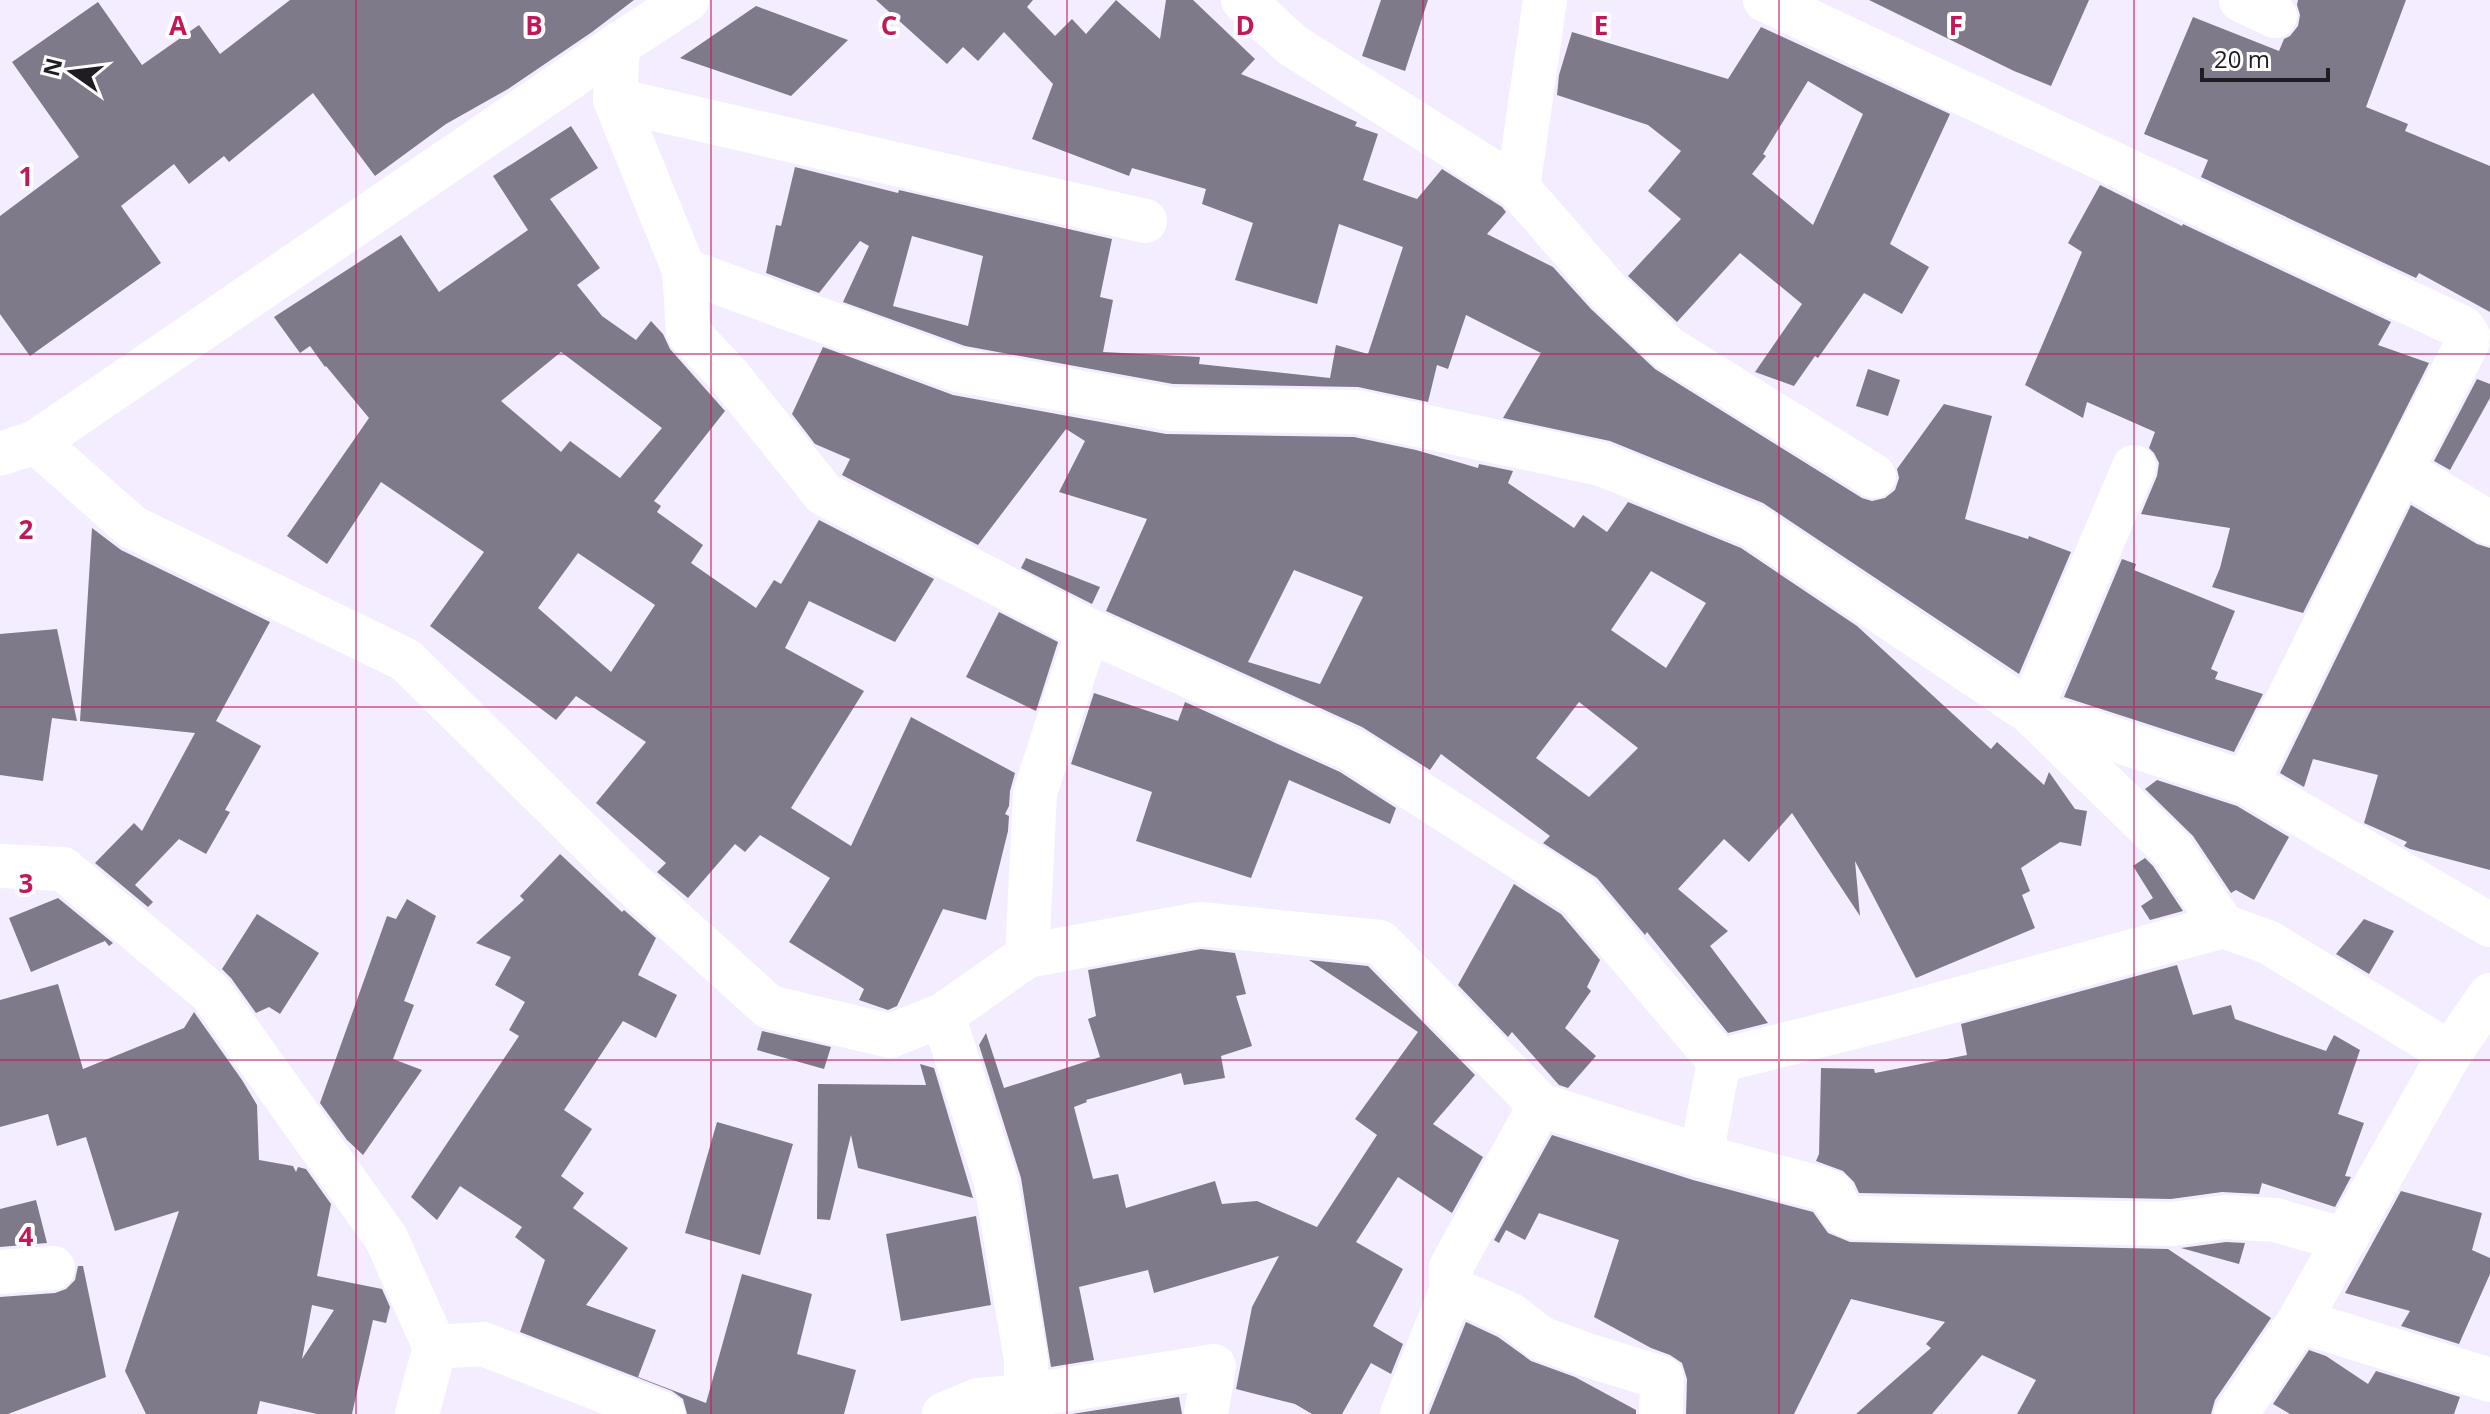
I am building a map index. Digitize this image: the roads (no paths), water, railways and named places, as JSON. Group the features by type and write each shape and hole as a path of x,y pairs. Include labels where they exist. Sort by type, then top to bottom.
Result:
{"street":[{"path":"687,0 18,448 132,527 406,660 633,884 769,1007 890,1036 943,1015 1027,956 1200,924 1380,942 1540,1105 1701,1156 1826,1190 1832,1193 1840,1212 1847,1217 2172,1224 2225,1217 2275,1220 2345,1240"},
{"path":"1243,0 1292,45 1518,188 1608,291 1668,348 1874,476"},
{"path":"1518,188 1545,0"},
{"path":"1765,0 2463,328 2468,335 2467,344 2401,470 2247,783"},
{"path":"618,45 615,100 684,270 688,332 729,376 824,494 1088,630 1352,750 1578,895 1719,1061"},
{"path":"615,100 1145,221"},
{"path":"684,270 958,370 1171,409 1357,412 1601,464 1753,526 2030,712 2172,850 2223,926"},
{"path":"2030,712 2134,467"},
{"path":"2401,470 2490,523"},
{"path":"1027,956 1035,793 1088,630"},
{"path":"2030,712 2247,783 2490,925"},
{"path":"0,866 63,869 211,993 386,1238 435,1347 417,1414"},
{"path":"1719,1061 1890,1018 2223,926 2268,942 2450,1053"},
{"path":"2236,1414 2299,1321 2450,1053 2490,995"},
{"path":"943,1015 996,1182 1026,1360 1026,1396"},
{"path":"1701,1156 1719,1061"},
{"path":"1402,1414 1452,1289 1451,1267 1540,1105"},
{"path":"0,1272 53,1268"},
{"path":"1452,1289 1511,1315 1540,1338 1662,1378 1661,1414"},
{"path":"2299,1321 2490,1380"},
{"path":"435,1347 483,1344 663,1414"},
{"path":"944,1414 978,1400 1026,1396 1214,1366 1206,1414"}]}
